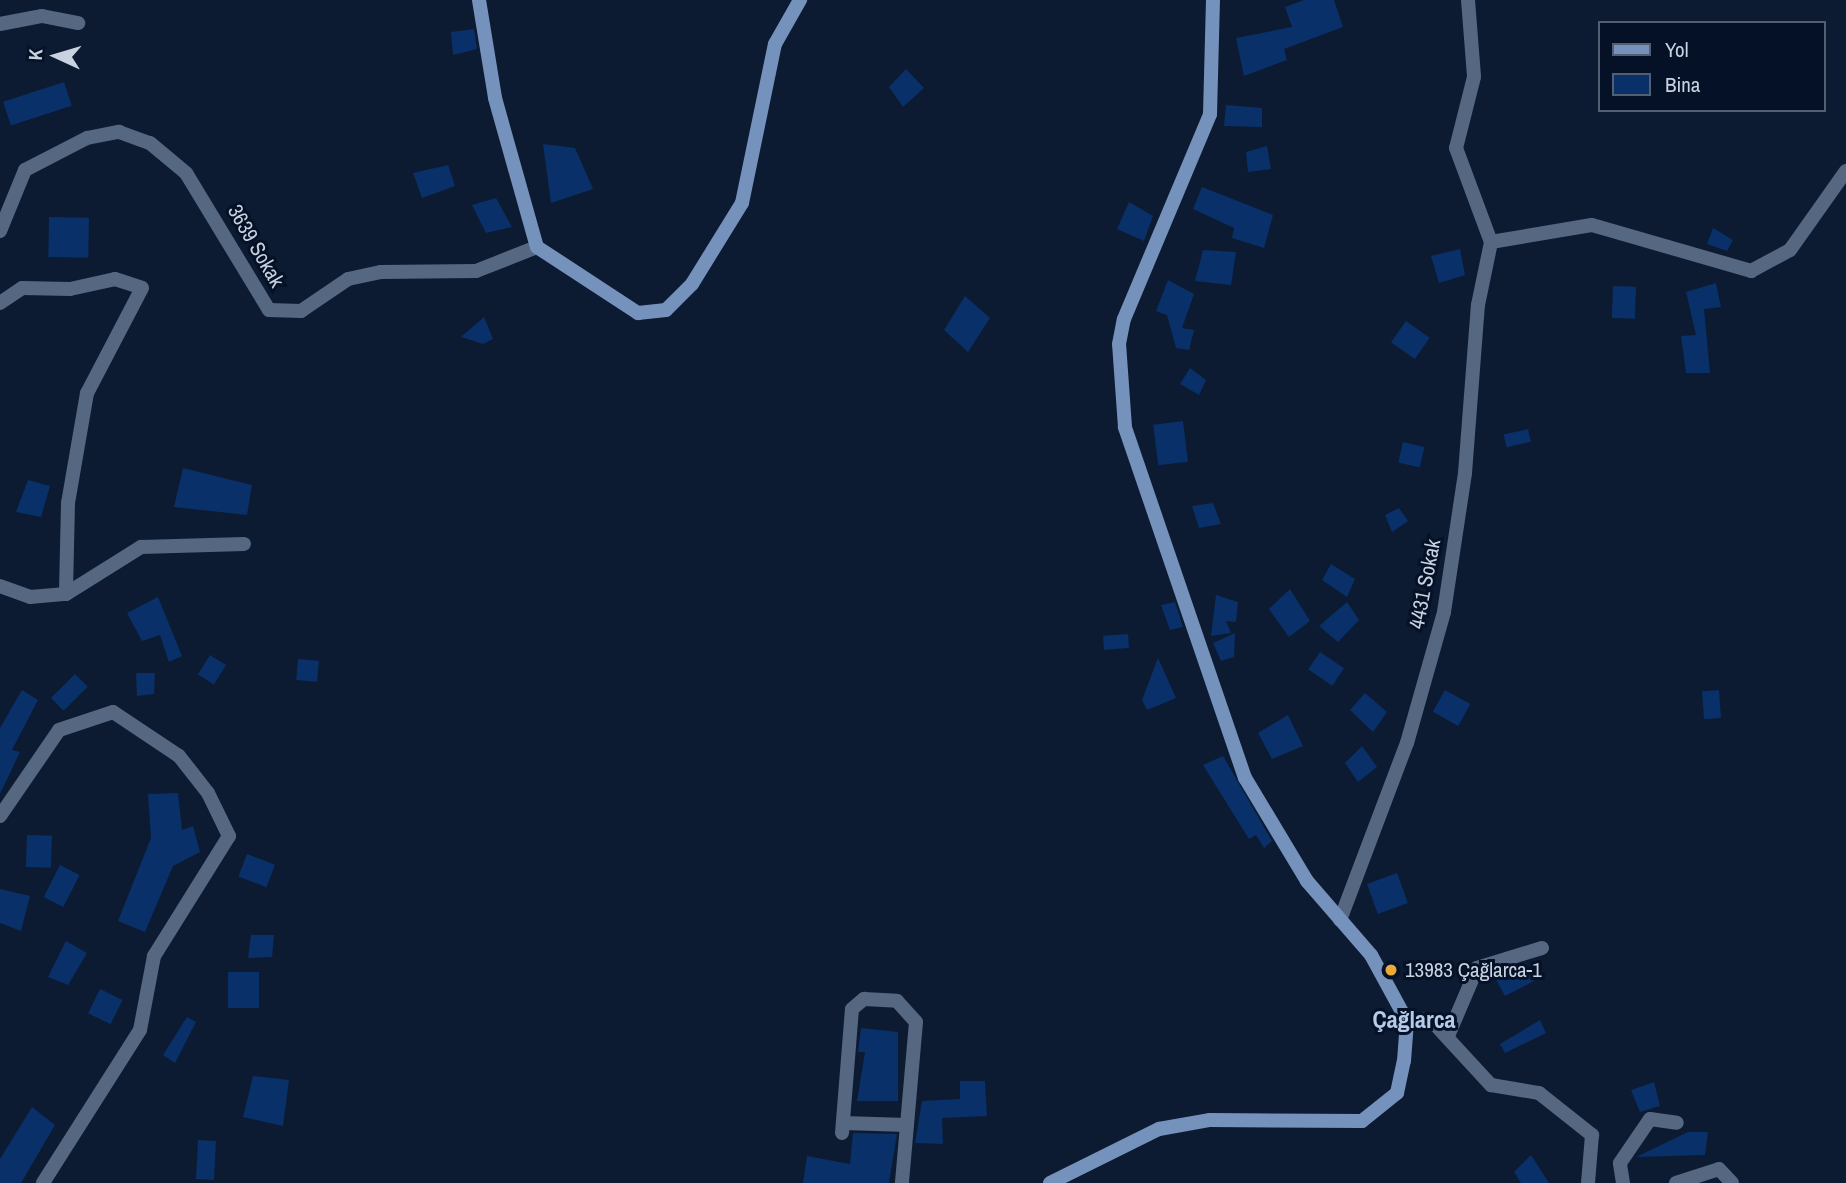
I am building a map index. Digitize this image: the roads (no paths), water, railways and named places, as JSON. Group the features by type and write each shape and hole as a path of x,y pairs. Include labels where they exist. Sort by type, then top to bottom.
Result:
{"street":[{"path":"479,0 495,98 537,247 638,313 666,310 692,284 742,203 775,44 800,0"},
{"path":"1050,1183 1159,1129 1210,1120 1362,1121 1397,1093 1406,1021 1371,955 1307,881 1245,778 1125,427 1121,331 1210,114 1213,0"},
{"path":"1468,0 1474,77 1457,148 1491,242 1591,225 1751,271 1790,250 1846,172"},
{"path":"0,24 43,16 78,23"},
{"name":"3639 Sokak","path":"0,231 25,170 87,138 119,132 150,143 186,173 269,310 302,311 348,279 381,272 476,271 537,247"},
{"name":"4431 Sokak","path":"1340,920 1403,756 1444,612 1465,473 1478,305 1491,242"},
{"path":"0,303 22,288 70,289 116,279 142,288 87,393 68,503 66,594"},
{"path":"0,586 30,597 66,594 141,547 244,544"},
{"path":"0,816 59,730 113,712 179,756 208,793 229,836 154,956 140,1030 43,1183"},
{"path":"1448,1036 1477,968 1542,948"},
{"path":"902,1183 916,1022 897,1001 864,999 852,1009 843,1128 907,1125"},
{"path":"1406,1021 1430,1019 1491,1085 1539,1093 1592,1135 1588,1183"},
{"path":"1623,1183 1620,1163 1650,1119 1677,1123"},
{"path":"1676,1183 1719,1168 1731,1183"}],"place":[{"name":"13983 Çağlarca-1","path":"1391,970"}],"district":[{"name":"Çağlarca","path":"1414,1020"}]}
